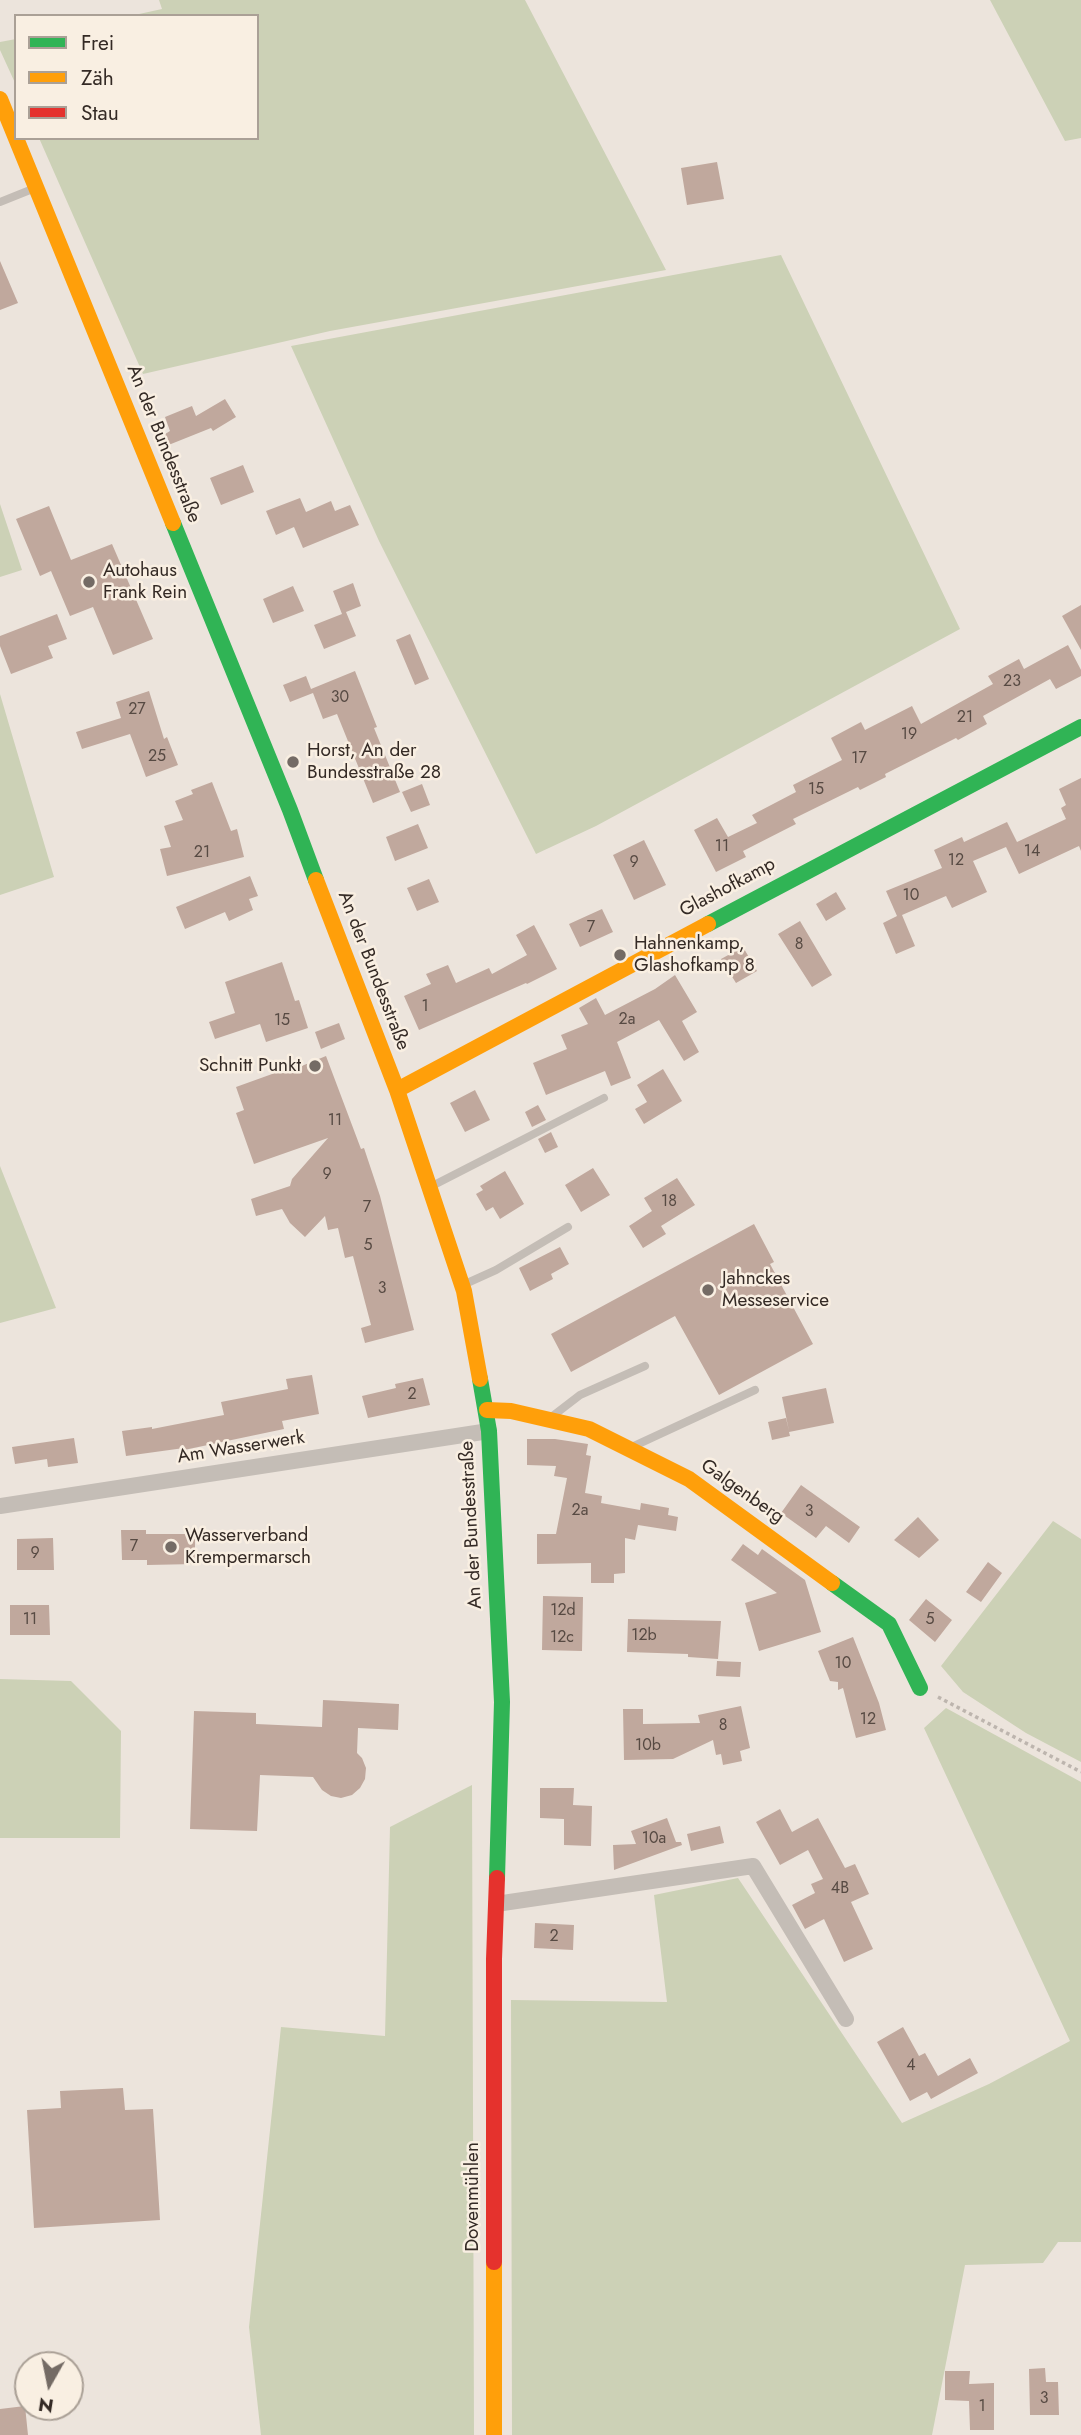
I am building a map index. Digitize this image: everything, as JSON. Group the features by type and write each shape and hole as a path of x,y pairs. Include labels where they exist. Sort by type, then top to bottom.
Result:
{"main road":[{"name":"An der Bundesstraße","path":"0,99 14,135"},
{"name":"An der Bundesstraße","path":"16,140 277,779 397,1090 463,1285 489,1431 502,1702 494,1959"},
{"name":"Glashofkamp","path":"397,1090 1081,727"},
{"name":"Galgenberg","path":"487,1410 511,1411 589,1429 689,1479 889,1624 920,1688"},
{"name":"Dovenmühlen","path":"494,1959 494,2435"}],"street":[{"name":"Am Wasserwerk","path":"0,1506 489,1431"},
{"path":"496,1904 753,1866 846,2019"}],"lane":[{"path":"0,202 35,188"},
{"path":"429,1187 604,1098"},
{"path":"463,1285 568,1227"},
{"path":"549,1419 580,1395 645,1366"},
{"path":"628,1449 755,1390"}],"path":[{"path":"920,1688 1081,1772"}],"green space":[{"path":"159,0 525,0 666,270 330,331 143,374 40,140 259,140 259,14 139,14 162,9"},
{"path":"990,0 1081,0 1081,138 1065,141"},
{"path":"14,39 14,81 0,50 0,42"},
{"path":"781,255 960,629 596,826 536,854 379,541 291,346"},
{"path":"0,504 22,570 0,577"},
{"path":"0,694 54,877 0,895"},
{"path":"0,1166 56,1308 0,1323"},
{"path":"1053,1521 1081,1539 1081,1762 1026,1733 963,1692 941,1666"},
{"path":"0,1679 71,1681 121,1731 120,1838 0,1838"},
{"path":"946,1708 1081,1782 1081,2242 1058,2242 1043,2263 965,2265 932,2435 512,2435 511,2000 667,2002 654,1895 738,1878 902,2123 989,2084 1070,2041 924,1728"},
{"path":"472,1785 474,2435 261,2435 249,2327 281,2027 385,2036 390,1827"}],"building":[{"path":"717,162 724,199 687,205 681,168"},
{"path":"0,261 18,303 0,310"},
{"path":"225,399 236,417 213,431 211,428 161,448 157,439 170,431 165,417 192,406 196,416"},
{"path":"243,465 254,492 221,505 210,478"},
{"path":"300,498 306,512 331,501 335,511 350,505 359,525 303,548 294,527 276,535 266,511"},
{"name":"Autohaus Frank Rein","path":"49,506 71,560 112,544 153,639 113,655 93,607 70,616 51,571 40,576 16,519"},
{"path":"353,583 361,606 346,612 356,636 324,649 314,625 342,614 333,591"},
{"path":"293,586 304,611 273,623 263,599"},
{"path":"1081,605 1081,650 1062,616"},
{"path":"57,614 67,639 48,646 53,658 11,674 0,646 0,636"},
{"path":"410,634 429,679 415,685 396,640"},
{"path":"1068,645 1081,670 1081,676 1056,689 1050,679 983,716 987,724 885,774 886,777 860,790 858,787 793,819 796,824 743,851 746,857 716,872 694,830 717,818 728,837 757,823 752,815 796,792 793,785 842,760 831,738 861,722 865,730 912,706 921,724 993,684 988,676 1019,659 1024,669"},
{"path":"355,671 400,792 373,803 337,714 323,719 313,693 290,702 283,685 306,676 311,689"},
{"path":"149,691 164,739 167,737 178,765 146,777 130,734 82,749 76,732 121,718 116,702"},
{"path":"1081,778 1081,851 1079,846 1019,874 1006,847 973,861 987,892 952,908 946,896 902,915 915,946 896,954 883,923 897,916 886,891 942,868 934,850 962,837 964,842 1007,822 1017,842 1066,819 1061,808 1066,805 1059,789"},
{"path":"212,782 231,831 237,829 244,857 167,876 160,849 171,847 164,826 183,820 175,801 193,794 191,790"},
{"path":"422,784 430,805 411,812 402,792"},
{"path":"418,824 428,848 395,861 386,837"},
{"path":"644,840 666,885 634,900 613,855"},
{"path":"250,876 258,896 249,899 253,910 229,921 225,912 185,929 176,907"},
{"path":"429,879 439,902 417,911 407,888"},
{"path":"836,892 846,909 826,921 816,904"},
{"path":"602,909 613,932 580,947 569,924"},
{"path":"800,921 832,975 812,987 778,934"},
{"path":"534,925 557,969 419,1030 404,996 431,984 426,974 448,965 456,983 489,968 492,974 527,955 516,935"},
{"path":"743,947 757,971 736,983 721,959"},
{"path":"282,962 295,1001 299,1000 308,1028 266,1042 260,1024 215,1039 209,1022 235,1013 225,982"},
{"path":"675,975 697,1012 682,1021 699,1052 684,1061 659,1020 617,1042 631,1078 611,1086 605,1071 546,1095 533,1063 567,1049 561,1035 588,1024 579,1008 596,998 605,1015 655,989"},
{"path":"339,1023 345,1039 321,1049 315,1032"},
{"path":"326,1056 361,1149 364,1148 380,1196 414,1330 365,1343 361,1328 371,1325 353,1256 345,1258 338,1228 328,1230 325,1216 305,1237 290,1223 282,1209 256,1216 251,1199 290,1186 292,1179 328,1138 254,1164 236,1113 244,1110 236,1087 286,1069 287,1072"},
{"path":"663,1069 682,1101 644,1124 635,1109 647,1102 637,1085"},
{"path":"475,1090 490,1120 465,1132 450,1103"},
{"path":"538,1105 546,1120 532,1127 525,1112"},
{"path":"551,1132 558,1147 545,1153 538,1139"},
{"path":"593,1168 610,1195 581,1212 565,1185"},
{"path":"505,1171 524,1204 500,1219 493,1207 486,1211 476,1194 483,1190 480,1186"},
{"path":"677,1178 695,1205 661,1226 666,1234 643,1248 629,1226 652,1211 644,1198"},
{"name":"Jahnckes Messeservice","path":"754,1224 774,1262 770,1264 813,1344 719,1395 675,1316 571,1372 551,1334"},
{"path":"560,1247 569,1264 551,1274 553,1279 530,1291 519,1268"},
{"path":"312,1375 319,1414 282,1421 284,1429 184,1450 126,1456 122,1431 152,1429 224,1415 221,1402 288,1389 286,1379"},
{"path":"423,1378 430,1405 368,1418 362,1396 396,1388 395,1384"},
{"path":"826,1388 834,1423 789,1432 790,1436 772,1440 768,1422 786,1418 789,1431 782,1397"},
{"path":"74,1438 78,1463 48,1467 47,1459 15,1464 12,1447"},
{"path":"527,1439 555,1439 588,1444 586,1455 591,1456 585,1493 602,1496 601,1503 640,1510 641,1503 669,1508 668,1515 678,1517 676,1531 638,1525 635,1540 625,1538 625,1573 614,1574 614,1583 591,1583 591,1563 537,1564 537,1534 556,1534 567,1478 554,1476 556,1466 527,1465"},
{"path":"801,1485 860,1527 849,1543 826,1526 816,1538 781,1513"},
{"path":"918,1517 939,1540 919,1558 894,1540"},
{"name":"Wasserverband Krempermarsch","path":"121,1530 146,1530 146,1534 195,1534 195,1564 147,1565 147,1560 122,1560"},
{"path":"53,1538 54,1570 17,1570 17,1539"},
{"path":"743,1544 758,1555 762,1549 805,1580 821,1632 759,1651 745,1603 777,1593 731,1560"},
{"path":"988,1562 1002,1573 981,1602 966,1592"},
{"path":"543,1596 583,1597 582,1651 542,1650"},
{"path":"926,1599 952,1620 935,1642 909,1620"},
{"path":"10,1605 49,1605 50,1635 10,1635"},
{"path":"628,1619 721,1621 718,1659 688,1657 688,1654 627,1652"},
{"path":"853,1637 879,1703 886,1730 856,1738 843,1688 838,1690 838,1682 830,1681 818,1651"},
{"path":"717,1661 741,1662 740,1677 716,1676"},
{"path":"323,1700 399,1704 398,1730 358,1728 357,1753 366,1768 365,1779 360,1788 352,1795 341,1798 322,1790 313,1777 260,1775 257,1831 190,1829 194,1711 256,1713 256,1724 322,1727"},
{"path":"741,1706 750,1748 740,1751 742,1761 723,1765 721,1754 716,1755 713,1740 673,1759 624,1760 623,1709 643,1709 643,1724 700,1723 698,1715"},
{"path":"540,1788 574,1788 573,1805 592,1806 591,1846 564,1845 564,1819 540,1818"},
{"path":"780,1809 792,1832 818,1818 845,1868 855,1864 869,1894 851,1902 873,1949 844,1962 824,1919 805,1929 792,1905 815,1893 811,1884 823,1879 808,1850 780,1865 756,1822"},
{"path":"667,1818 676,1842 681,1842 682,1845 614,1870 613,1845 636,1844 631,1831"},
{"path":"720,1826 724,1843 691,1851 687,1834"},
{"path":"535,1923 574,1925 573,1950 534,1948"},
{"path":"903,2027 919,2056 925,2053 938,2076 970,2058 978,2073 931,2099 927,2092 910,2101 877,2042"},
{"path":"123,2088 125,2110 153,2109 160,2220 34,2228 27,2110 61,2108 60,2091"},
{"path":"1045,2368 1046,2382 1058,2382 1059,2415 1030,2415 1029,2369"},
{"path":"945,2371 970,2371 969,2384 994,2383 994,2430 970,2430 969,2401 945,2400"},
{"path":"14,2407 14,2421 27,2421 28,2435 0,2435 0,2409"}],"traffic: fast":[{"path":"173,523 316,880"},
{"path":"708,924 1081,727"},
{"path":"480,1379 489,1431 502,1702 497,1878"},
{"path":"832,1583 889,1624 920,1688"}],"traffic: slow":[{"path":"0,99 14,133"},
{"path":"17,140 173,523"},
{"path":"316,880 397,1090 464,1291 480,1379"},
{"path":"397,1090 708,924"},
{"path":"487,1410 511,1411 589,1429 689,1479 832,1583"},
{"path":"494,2262 494,2435"}],"traffic: jam":[{"path":"494,2262 494,1959 497,1878"}],"place":[{"name":"Autohaus Frank Rein","path":"89,582"},
{"name":"Horst, An der Bundesstraße 28","path":"293,762"},
{"name":"Hahnenkamp, Glashofkamp 8","path":"620,955"},
{"name":"Schnitt Punkt","path":"315,1066"},
{"name":"Jahnckes Messeservice","path":"708,1290"},
{"name":"Wasserverband Krempermarsch","path":"171,1547"}]}
